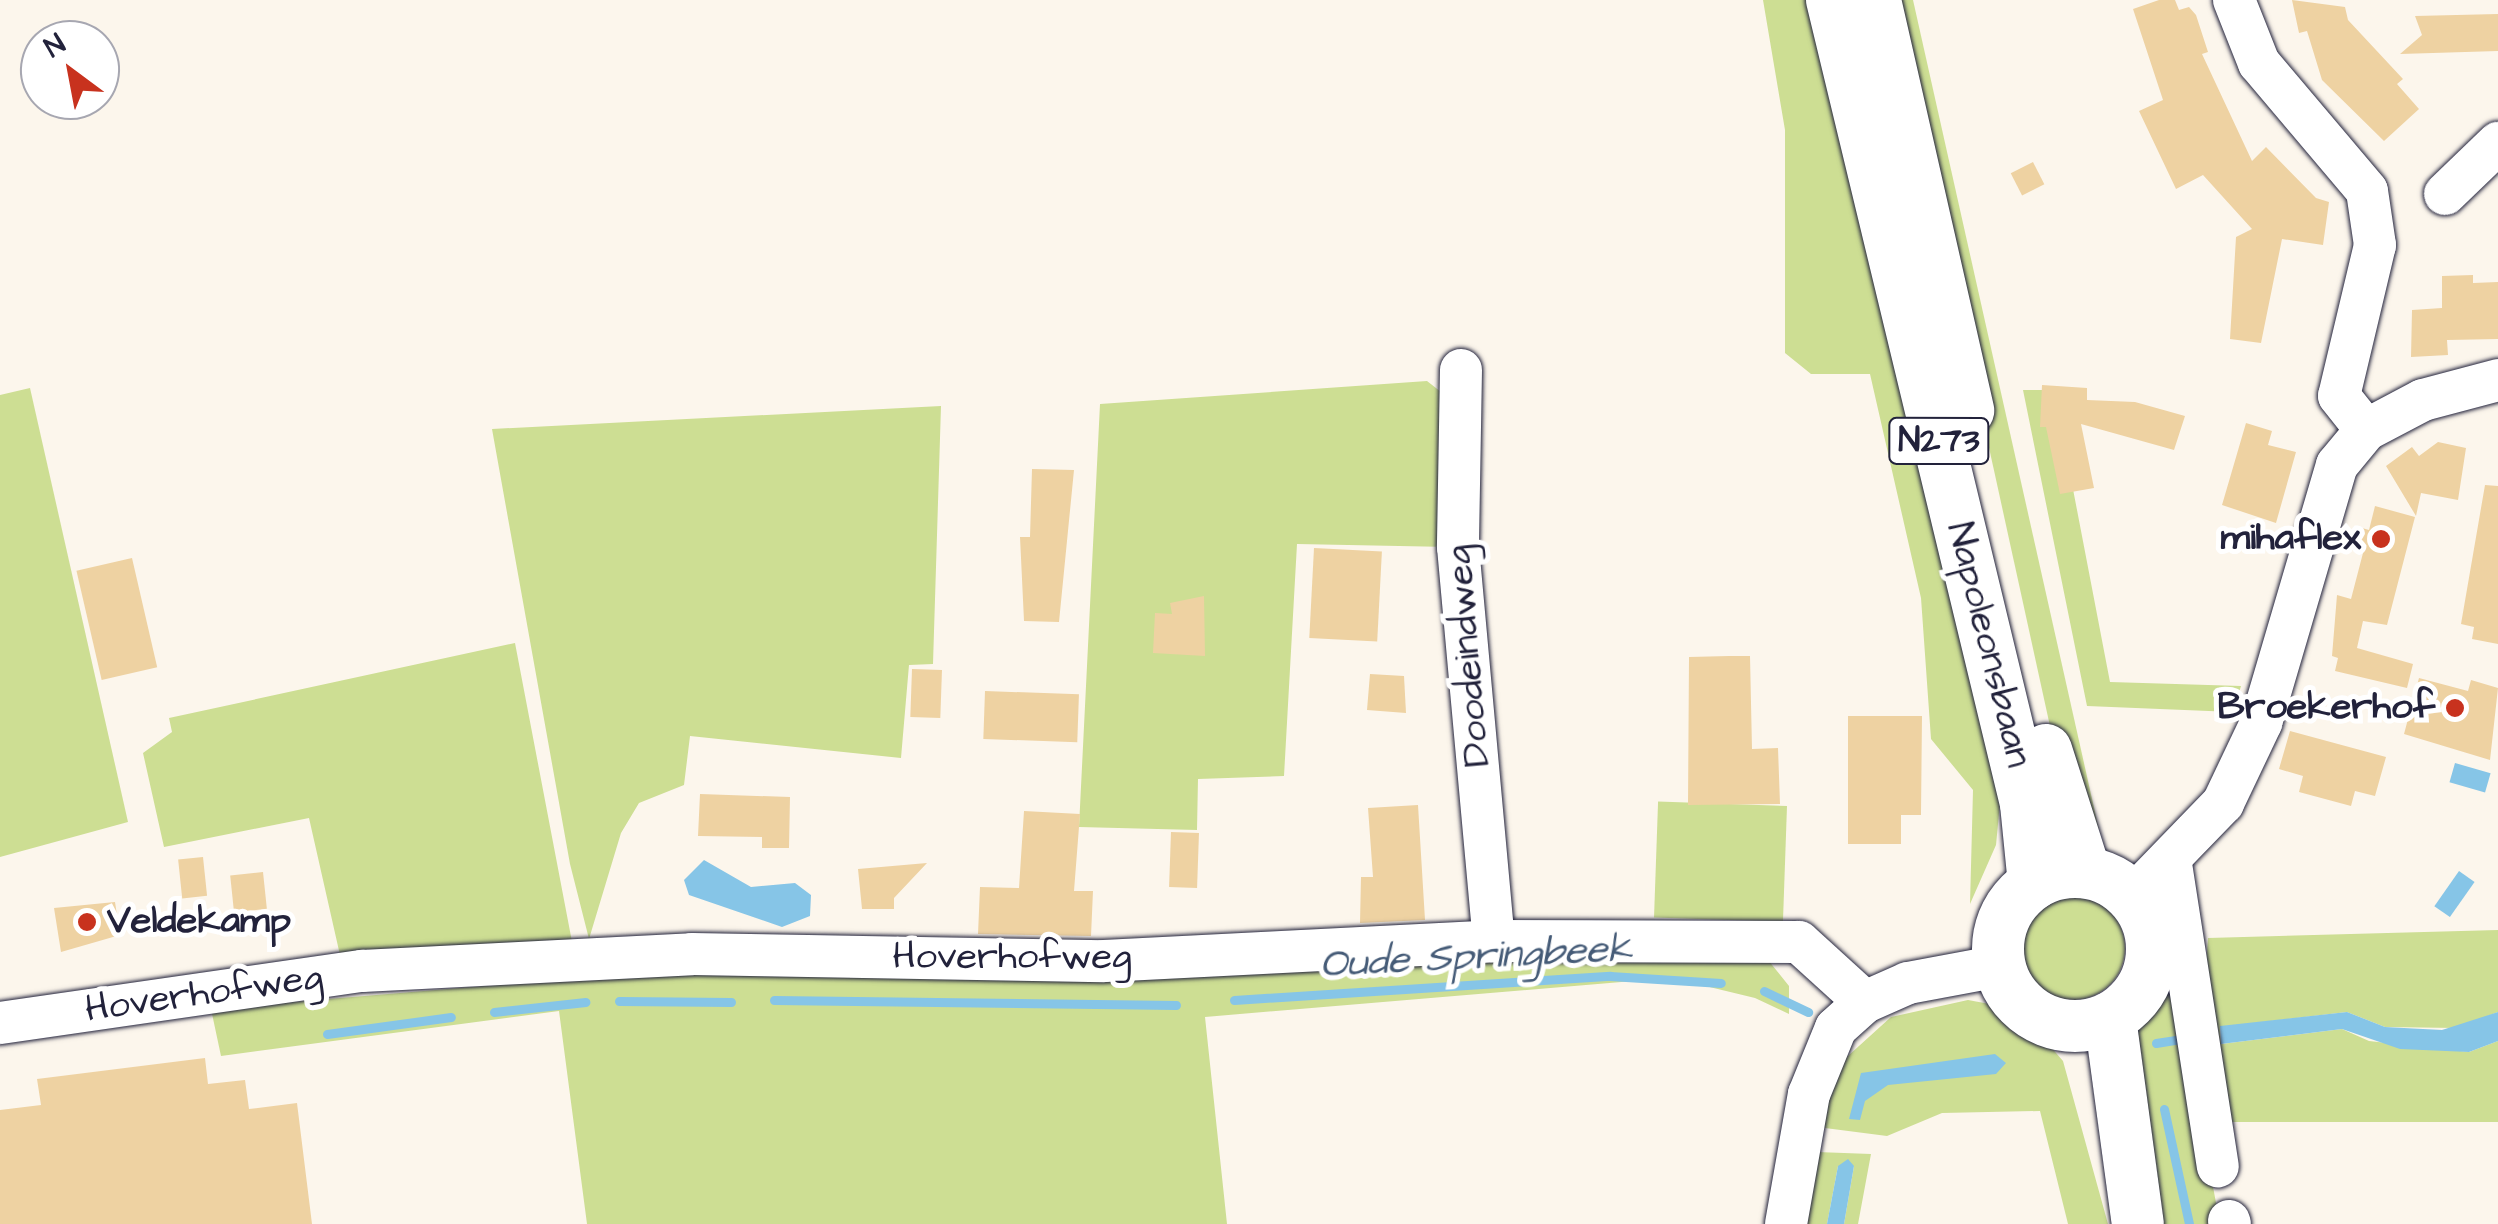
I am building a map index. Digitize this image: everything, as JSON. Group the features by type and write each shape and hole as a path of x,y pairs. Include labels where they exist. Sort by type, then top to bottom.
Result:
{"main road":[{"name":"Napoleonsbaan","path":"1832,0 2026,804 2034,884"},
{"name":"Napoleonsbaan","path":"1874,0 2056,798 2085,872"},
{"path":"2085,872 2132,897 2145,916 2151,963 2136,994 2088,1022 2024,1007 1999,966 2003,919 2034,884 2085,872"},
{"path":"2088,1022 2120,1224"},
{"path":"2088,1022 2138,1224"}],"street":[{"path":"2234,0 2260,63 2367,191 2375,245 2339,376 2339,396 2366,430"},
{"path":"2445,194 2498,143"},
{"name":"Doodeindweg","path":"1461,370 1458,548 1494,941"},
{"path":"2132,897 2171,864 2223,803 2261,723 2337,465 2366,430 2423,400 2498,380"},
{"path":"2171,864 2218,1166"},
{"name":"Hoverhofweg","path":"0,1023 362,971 692,954 1104,961 1494,941 1799,942 1864,1002"},
{"path":"1786,1224 1809,1094 1836,1028 1864,1002 1908,983 1999,966"}],"green space":[{"path":"1763,0 1819,0 2000,803 1996,845 1970,904 1973,790 1931,739 1921,598 1870,374 1811,374 1785,353 1785,130"},
{"path":"1891,0 1913,0 2099,830 2071,822"},
{"path":"1427,381 1450,399 1450,547 1297,544 1284,776 1198,779 1197,830 1079,827 1100,404"},
{"path":"30,388 128,822 0,857 0,395"},
{"path":"2023,390 2054,390 2110,682 2241,686 2233,712 2087,706"},
{"path":"941,406 933,664 909,665 901,758 690,736 684,785 639,803 621,833 589,939 570,864 492,429"},
{"path":"515,643 573,947 342,964 309,818 164,847 143,753 172,732 169,718"},
{"path":"1658,801 1787,806 1783,922 1654,917"},
{"path":"2073,896 2093,900 2110,911 2121,928 2125,948 2121,968 2110,985 2093,996 2073,1000 2053,996 2036,985 2025,968 2021,948 2025,928 2036,911 2053,900"},
{"path":"2171,917 2177,995 2220,1224 2150,1224 2126,1042 2159,981"},
{"path":"2498,930 2498,1012 2456,1028 2385,1027 2347,1012 2220,1027 2221,1044 2342,1029 2369,1041 2469,1052 2498,1041 2498,1122 2225,1122 2204,993 2208,938"},
{"path":"1764,955 1789,986 1789,1014 1755,998 1693,983 1645,980 1205,1017 1227,1224 587,1224 559,1011 221,1056 211,1009 625,974"},
{"path":"1968,1000 1995,1005 2043,1038 2063,1061 2108,1224 2068,1224 2040,1111 1942,1113 1887,1136 1825,1128 1819,1116 1838,1065 1891,1017"},
{"path":"1817,1152 1871,1154 1858,1224 1844,1224 1854,1166 1838,1166 1827,1224 1804,1224"}],"water":[{"path":"2455,763 2491,773 2485,792 2449,782"},
{"path":"704,860 751,887 795,883 811,895 810,916 782,927 689,895 684,880"},
{"path":"2459,871 2475,882 2450,917 2434,906"},
{"path":"2347,1012 2385,1027 2442,1030 2498,1012 2498,1041 2469,1052 2400,1049 2342,1029 2221,1044 2220,1026"},
{"path":"1995,1054 2006,1063 1996,1074 1888,1085 1865,1101 1860,1120 1849,1119 1861,1073"},
{"path":"1848,1159 1854,1166 1844,1224 1827,1224 1838,1166"}],"building":[{"path":"2159,0 2175,0 2179,10 2189,7 2196,15 2208,52 2202,54 2252,161 2266,147 2316,198 2329,202 2323,245 2282,239 2261,343 2230,339 2236,237 2252,229 2203,175 2176,189 2139,111 2163,100 2133,9"},
{"path":"2292,0 2345,7 2348,20 2403,79 2397,84 2419,109 2384,141 2322,80 2307,31 2299,33"},
{"path":"2498,14 2498,51 2400,54 2422,35 2415,16"},
{"path":"2033,162 2044,184 2022,196 2011,173"},
{"path":"2473,275 2473,283 2498,282 2498,339 2447,340 2448,355 2411,357 2412,310 2442,308 2442,276"},
{"path":"2042,385 2087,388 2087,400 2135,402 2185,416 2174,450 2081,424 2094,488 2060,494 2046,427 2040,427"},
{"path":"2246,423 2272,431 2268,445 2296,452 2276,523 2222,505"},
{"path":"2438,442 2466,448 2458,500 2421,493 2416,516 2386,466 2412,447 2419,456"},
{"path":"1032,469 1074,470 1059,622 1024,621 1020,537 1030,537"},
{"path":"2485,485 2498,486 2498,644 2472,639 2474,627 2461,624"},
{"path":"2375,506 2415,517 2387,625 2363,621 2357,648 2413,664 2407,688 2335,671 2338,658 2332,656 2337,595 2351,599 2363,553 2349,550 2355,526 2369,530"},
{"path":"1314,548 1382,552 1377,641 1309,638"},
{"path":"132,558 157,667 102,680 76,571"},
{"path":"1204,596 1205,656 1153,653 1155,613 1172,614 1170,603"},
{"path":"1750,656 1752,749 1778,748 1780,804 1688,805 1689,657"},
{"path":"912,669 942,670 940,718 910,717"},
{"path":"1370,674 1404,676 1406,713 1367,710"},
{"name":"Broekerhof","path":"2419,678 2468,691 2471,680 2498,688 2490,760 2404,734"},
{"path":"985,691 1079,694 1077,742 983,739"},
{"path":"1848,716 1922,716 1921,815 1901,815 1901,844 1848,844"},
{"path":"2290,731 2386,757 2375,796 2355,791 2351,806 2299,792 2303,776 2279,769"},
{"path":"700,794 790,797 789,848 762,848 762,837 698,836"},
{"path":"1418,805 1425,920 1360,923 1361,877 1373,877 1368,808"},
{"path":"1024,811 1080,814 1074,891 1093,891 1091,936 978,934 980,887 1019,888"},
{"path":"1171,832 1199,833 1197,888 1169,887"},
{"path":"203,857 207,896 182,898 178,860"},
{"path":"927,863 894,898 894,909 862,909 858,869"},
{"path":"263,872 267,909 234,912 230,875"},
{"name":"Veldekamp","path":"115,902 120,935 61,952 54,908"},
{"path":"205,1058 208,1084 245,1080 249,1109 297,1103 312,1224 0,1224 0,1110 41,1105 37,1079"}],"waterway":[{"name":"Oude Springbeek","path":"1234,1000 1610,976 1721,983"},
{"name":"Oude Springbeek","path":"1764,991 1808,1012"},
{"name":"Oude Springbeek","path":"774,1000 1176,1005"},
{"name":"Oude Springbeek","path":"619,1001 731,1002"},
{"name":"Oude Springbeek","path":"494,1012 585,1002"},
{"name":"Oude Springbeek","path":"327,1034 451,1017"},
{"path":"2156,1043 2176,1040"},
{"path":"2164,1109 2189,1224"}],"place":[{"name":"mihaflex","path":"2381,539"},
{"name":"Broekerhof","path":"2455,708"},
{"name":"Veldekamp","path":"87,922"}]}
